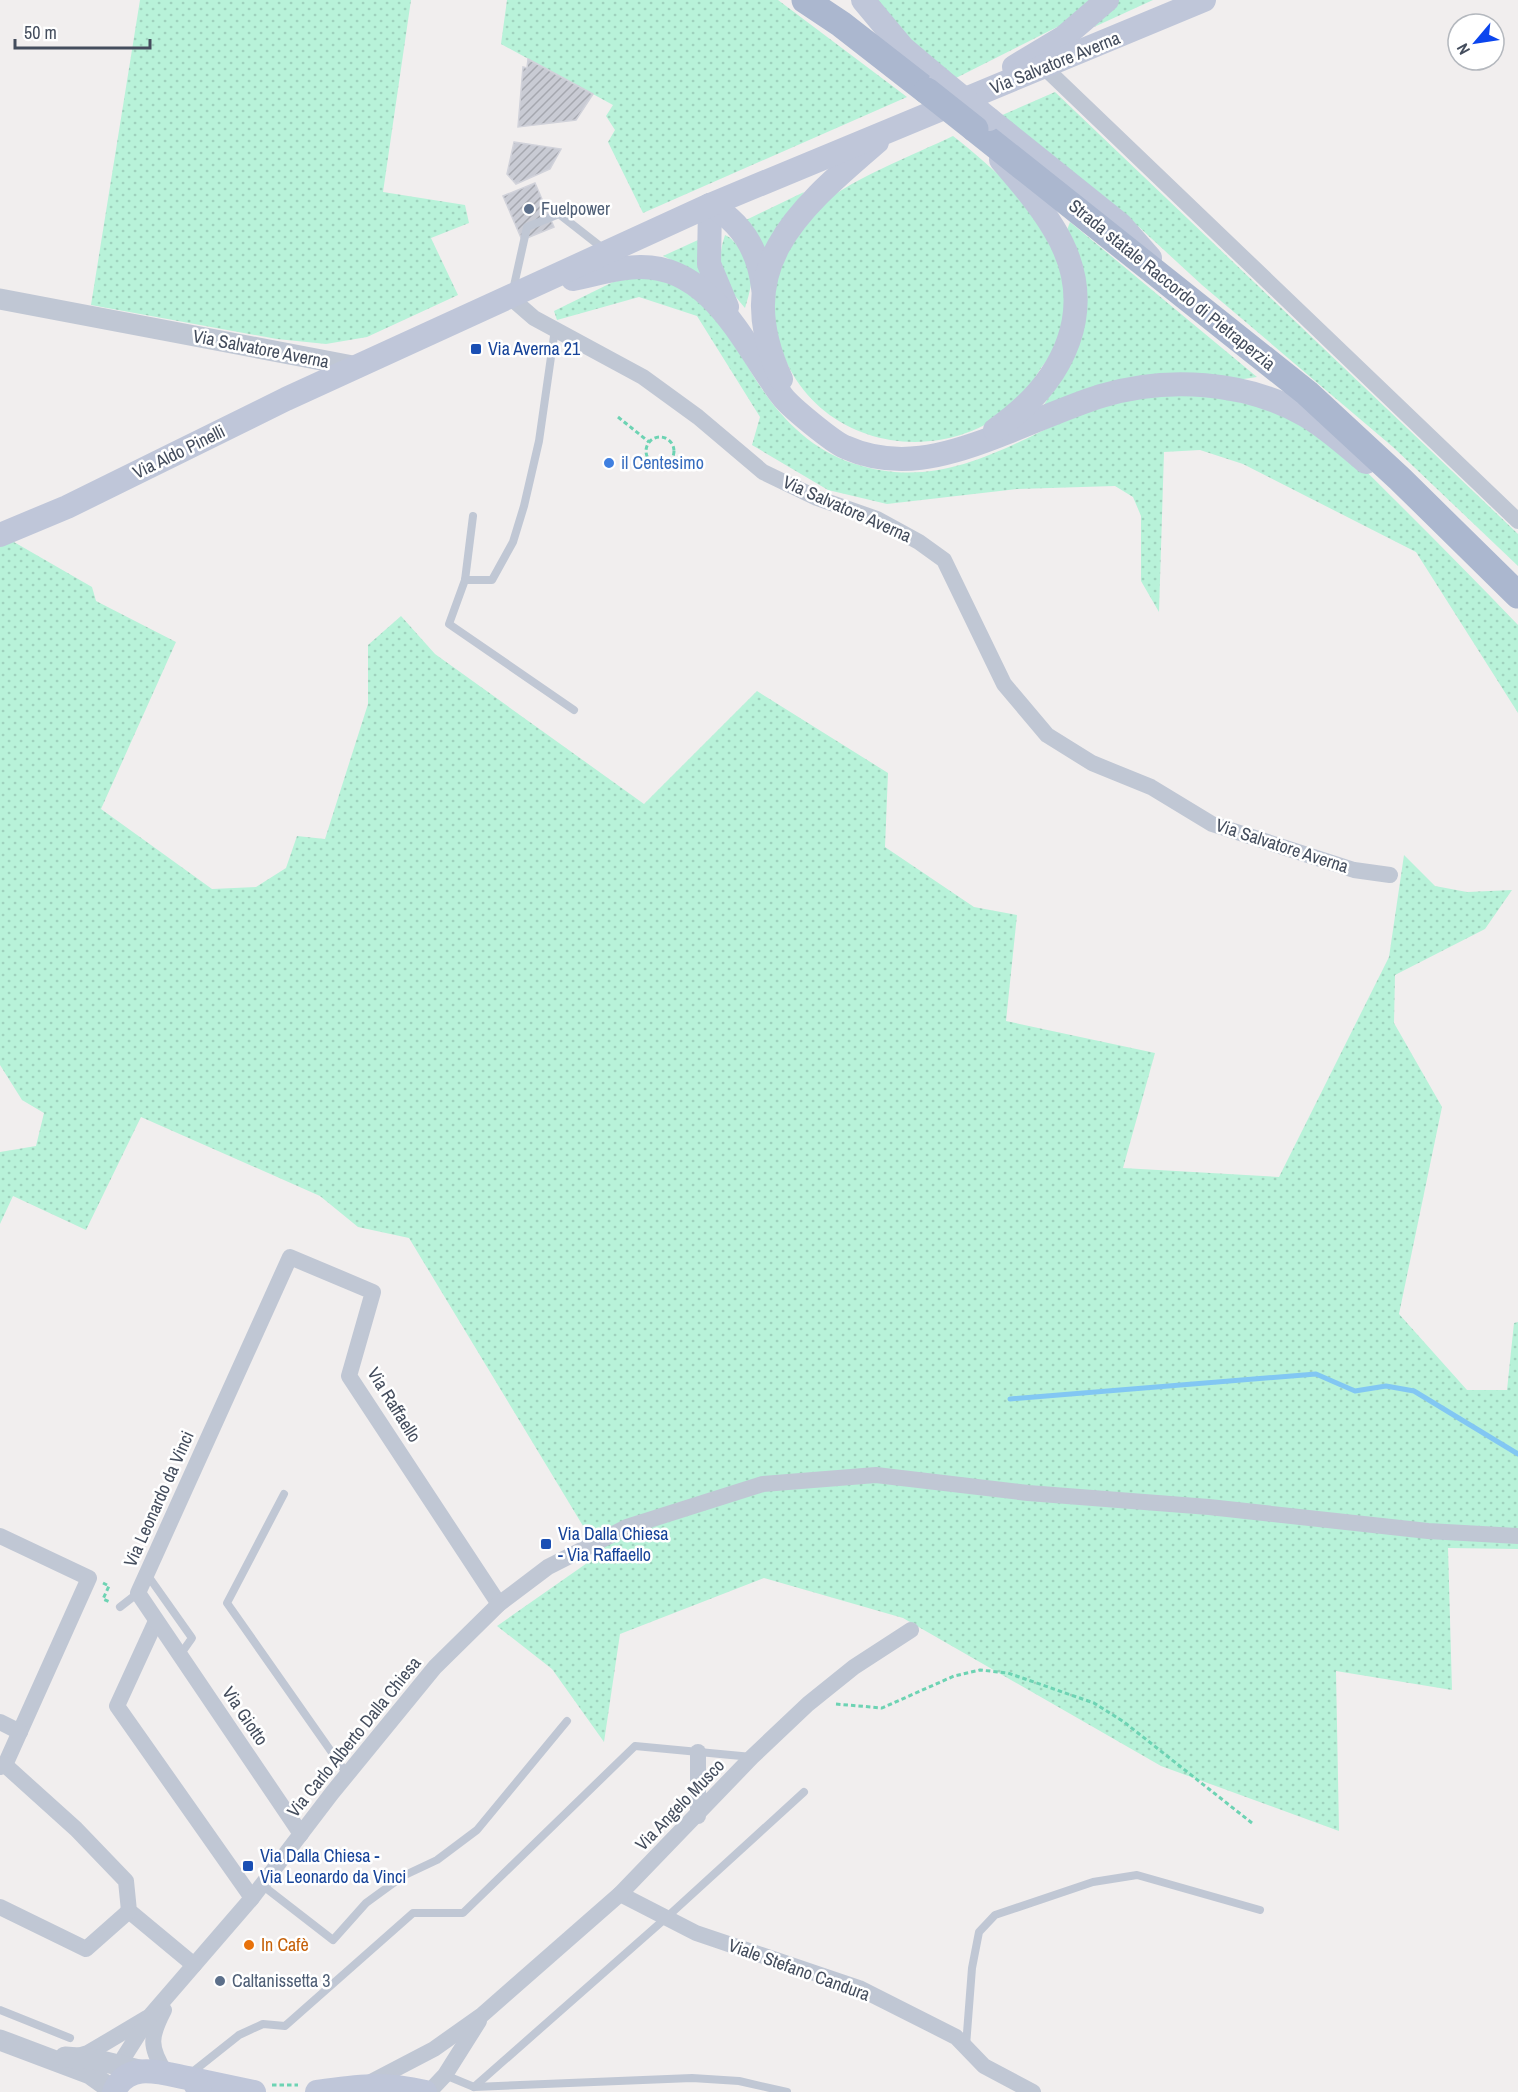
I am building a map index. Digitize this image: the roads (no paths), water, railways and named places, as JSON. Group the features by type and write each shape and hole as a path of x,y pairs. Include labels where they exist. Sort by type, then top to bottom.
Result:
{"main road":[{"name":"Strada statale Raccordo di Pietraperzia","path":"805,0 934,86 1175,287 1307,393 1401,479 1518,595"},
{"path":"863,0 872,14 934,86"},
{"path":"957,103 1064,37 1107,0"},
{"name":"Via Salvatore Averna","path":"357,367 710,205 1204,0"},
{"path":"974,446 1029,403 1059,367 1073,326 1076,300 1072,272 1056,231 982,124"},
{"path":"795,408 773,358 762,316 767,273 779,243 801,212 891,129"},
{"path":"710,205 736,224 747,237 760,267 764,296"},
{"path":"710,205 709,264 716,287 736,326 783,398 843,447 878,458 915,460 945,455 974,446 1102,396 1142,387 1189,384 1247,390 1305,415 1364,461 1518,610"},
{"path":"538,285 640,266 667,271 698,287 736,326"},
{"name":"Via Aldo Pinelli","path":"0,535 67,507 286,399 357,367"},
{"path":"121,2081 185,2080 254,2092"},
{"path":"317,2092 365,2085 391,2084 427,2092"}],"street":[{"path":"1044,68 1518,521"},
{"name":"Via Salvatore Averna","path":"511,298 534,318 643,377 698,417 763,472 817,498 877,519 919,542 944,560 1004,684 1047,735 1092,763 1151,787 1212,824 1354,870 1389,875"},
{"name":"Via Salvatore Averna","path":"0,299 357,367"},
{"name":"Via Leonardo da Vinci","path":"156,1621 138,1593 290,1257"},
{"name":"Via Raffaello","path":"290,1257 373,1292 350,1376 500,1604"},
{"name":"Via Carlo Alberto Dalla Chiesa","path":"150,2016 257,1891 347,1774 435,1667 500,1604 548,1567 627,1527 763,1484 876,1475 1028,1493 1209,1507 1428,1531 1518,1536"},
{"path":"0,1536 88,1578 20,1732 2,1766 76,1829 126,1881 129,1911 194,1965"},
{"path":"156,1621 117,1706 257,1891"},
{"name":"Via Giotto","path":"156,1621 301,1834"},
{"name":"Via Angelo Musco","path":"483,2015 620,1894 698,1816 752,1757 808,1704 854,1666 911,1630"},
{"path":"0,1722 20,1732"},
{"path":"698,1752 698,1816"},
{"name":"Viale Stefano Candura","path":"620,1894 696,1933 859,1988 956,2037 984,2066 1033,2092"},
{"path":"0,1907 86,1949 129,1911"},
{"path":"180,1982 153,2035 154,2056 185,2080"},
{"path":"427,2092 445,2075 483,2015"},
{"path":"365,2085 434,2049 483,2015"},
{"path":"38,2055 71,2048 87,2053 150,2016"},
{"path":"121,2081 150,2016"},
{"path":"0,2040 90,2074 121,2081"},
{"path":"71,2048 121,2081"}],"lane":[{"path":"511,298 527,227 559,214 608,252"},
{"path":"465,580 492,580 513,542 539,441 555,329"},
{"path":"473,516 465,580 449,624 574,710"},
{"path":"284,1494 227,1603 347,1774"},
{"path":"146,1573 192,1638 180,1655"},
{"path":"120,1607 138,1593"},
{"path":"257,1891 333,1940 366,1903 404,1876 437,1860 477,1830 567,1721"},
{"path":"185,2080 239,2035 263,2024 285,2026 413,1913 463,1913 635,1746 752,1757"},
{"path":"474,2087 667,1917 804,1792"},
{"path":"966,2046 972,1968 980,1932 995,1915 1093,1882 1137,1875 1260,1910"},
{"path":"0,2010 71,2048"},
{"path":"445,2075 474,2087 692,2078 739,2081 787,2092"}],"waterway":[{"path":"1010,1399 1316,1374 1355,1391 1386,1386 1414,1391 1518,1454"}],"place":[{"name":"Fuelpower","path":"529,209"},
{"name":"Via Averna 21","path":"476,349"},
{"name":"il Centesimo","path":"609,463"},
{"name":"Via Dalla Chiesa - Via Raffaello","path":"546,1544"},
{"name":"Via Dalla Chiesa - Via Leonardo da Vinci","path":"248,1866"},
{"name":"In Cafè","path":"249,1945"},
{"name":"Caltanissetta 3","path":"220,1981"}]}
